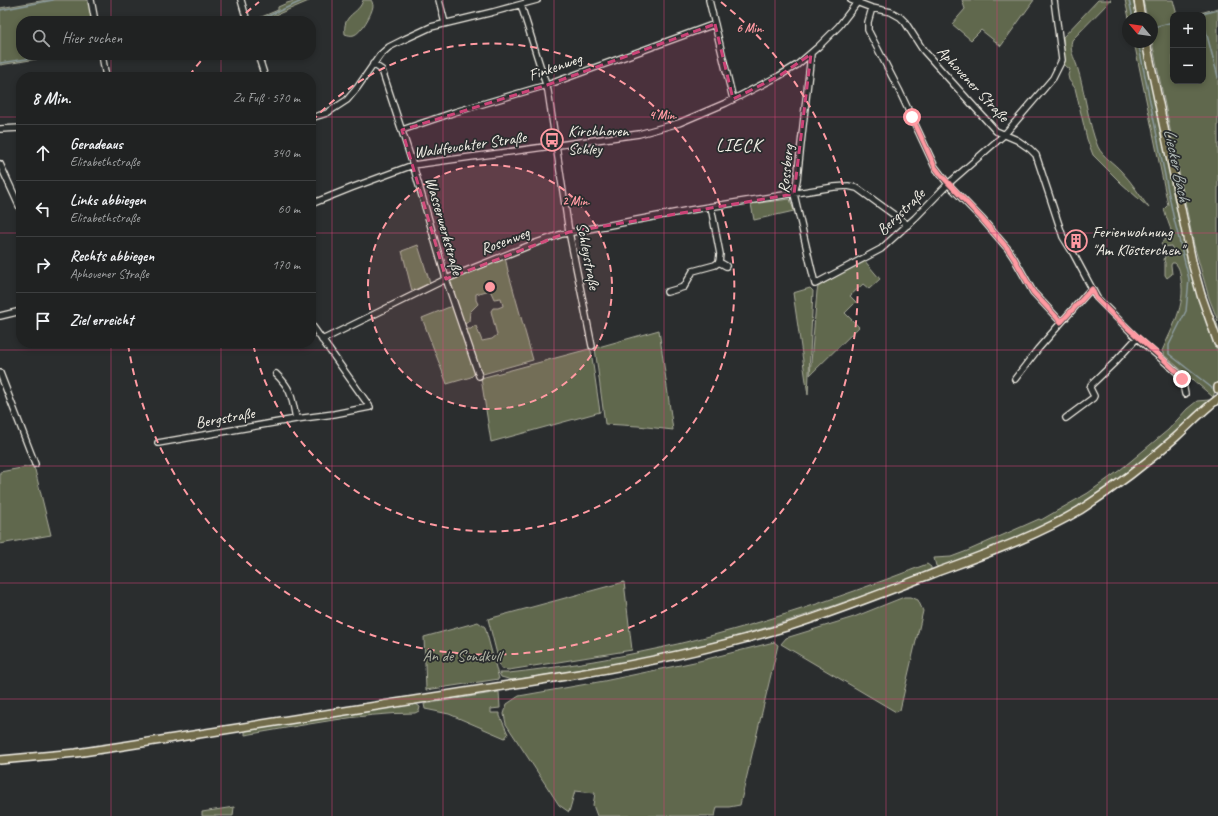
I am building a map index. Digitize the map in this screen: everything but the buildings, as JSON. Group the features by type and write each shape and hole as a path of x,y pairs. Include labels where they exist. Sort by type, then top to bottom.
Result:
{"main road":[{"path":"1138,0 1140,12"},
{"path":"1147,48 1193,266 1201,295 1218,343"},
{"path":"0,760 76,753 579,674 682,654 784,627 896,588 988,553 1054,524 1093,502 1132,474 1176,437 1218,398"}],"street":[{"path":"91,0 95,16"},
{"path":"241,0 246,16"},
{"path":"439,0 445,23"},
{"path":"316,116 327,113 347,100 380,54 389,47 431,27 537,0"},
{"path":"709,0 733,99"},
{"name":"Aphovener Straße","path":"850,0 872,8 891,12 900,17 905,22 923,50 996,131 1017,140 1036,155 1063,237 1096,298 1137,338 1179,374 1182,379 1185,394"},
{"name":"Bergstraße","path":"815,284 881,249 908,225 948,184 1005,134 1053,78 1062,60 1054,0"},
{"name":"Waldfeuchter Straße","path":"316,202 413,165 556,147 660,130 697,116 783,73 811,54 839,26 858,2"},
{"name":"Schleystraße","path":"521,5 546,85 569,232 592,346"},
{"path":"872,8 868,30 899,90 935,167 948,184 983,220 1008,249 1033,292 1061,322"},
{"name":"Finkenweg","path":"402,130 455,112 546,85 715,24"},
{"name":"Rossberg","path":"811,54 797,180 794,194 815,284"},
{"path":"103,60 105,72"},
{"path":"260,60 263,72"},
{"name":"Wasserwerkstraße","path":"373,64 382,70 413,165 446,279 479,376"},
{"path":"0,129 16,128"},
{"path":"0,164 16,199"},
{"name":"Rosenweg","path":"322,340 446,279 533,244 569,232 711,207 848,186 857,188 908,225"},
{"path":"667,292 684,287 693,271 715,265 719,262 720,254 711,207"},
{"path":"719,262 726,266"},
{"path":"1015,379 1061,322 1092,289"},
{"path":"0,316 16,312"},
{"path":"316,331 322,340"},
{"path":"1066,418 1093,398 1094,396 1090,388 1091,385 1137,338"},
{"name":"Bergstraße","path":"158,443 370,407 322,340"},
{"path":"0,373 35,464"},
{"path":"276,374 292,394 296,419"}],"highlighted area":[{"path":"715,24 733,99 779,76 811,54 794,194 569,232 446,279 402,130 547,85"}],"green space":[{"path":"46,0 89,0 91,16 16,16 16,60 30,60 0,65 0,8"},
{"path":"297,0 311,0 274,16 264,16 278,10 278,7"},
{"path":"363,0 371,0 373,6 368,18 357,34 345,34 345,27 348,18 358,9"},
{"path":"962,0 1034,0 1001,46 981,30 971,40 952,24 965,9"},
{"path":"1098,0 1111,0 1072,40 1071,50 1080,76 1098,147 1129,180 1149,208 1093,155 1087,139 1075,88 1069,80 1068,75 1070,69 1064,65 1063,37"},
{"path":"1125,0 1133,0 1136,12 1128,12"},
{"path":"1143,0 1173,0 1176,12 1170,12 1170,84 1206,84 1206,12 1204,12 1218,8 1218,321 1209,298 1194,245 1153,48 1158,48 1158,12 1146,12"},
{"path":"1135,48 1144,48 1188,260 1218,353 1218,382 1213,397 1164,355 1162,351 1174,325 1182,298 1180,271 1175,263 1172,263 1171,265 1172,274 1167,278 1165,275 1165,256 1174,252 1171,246 1163,247 1161,243 1172,234 1164,209 1168,205"},
{"path":"1150,48 1197,266 1208,303 1218,326 1218,331 1206,302 1195,265"},
{"path":"790,199 794,211 754,220 751,204"},
{"path":"418,245 430,283 412,291 402,251"},
{"path":"505,257 533,360 483,374 479,370 466,329 471,329 476,326 482,341 492,339 497,335 491,311 493,308 503,306 501,298 494,299 490,290 476,294 478,304 470,312 469,321 464,325 449,285 450,281"},
{"path":"864,260 880,279 869,289 863,284 850,296 856,302 845,313 859,327 810,375 818,287"},
{"path":"810,288 813,291 808,395 793,293"},
{"path":"452,306 475,371 471,377 447,384 422,318"},
{"path":"659,330 673,430 605,424 595,348"},
{"path":"589,349 591,351 600,412 491,442 481,378"},
{"path":"1209,400 1146,459 1120,479 1079,506 1037,529 1010,541 941,568 936,566 934,558 951,557 1039,519 1041,520 1088,493 1120,470 1168,430 1187,409 1197,401"},
{"path":"32,466 35,470 51,535 0,544 0,472"},
{"path":"927,564 931,567 931,570 896,584 770,627 738,636 653,656 573,671 512,680 501,677 499,673 575,664 641,652 714,635 786,614"},
{"path":"624,582 632,650 509,670 502,669 488,619"},
{"path":"904,597 911,597 918,600 923,611 900,710 896,712 781,644 786,638 854,617"},
{"name":"An de Sondkull","path":"478,622 485,627 499,679 426,690 424,637"},
{"path":"774,642 778,645 740,805 717,807 715,816 597,816 593,805 595,793 575,791 569,812 559,805 506,724 504,714 507,704 519,696 604,681 699,661"},
{"path":"499,692 500,708 491,709 491,713 500,713 508,734 505,738 449,714 425,709 424,704"},
{"path":"415,703 420,707 419,711 415,713 373,715 245,735 245,731"},
{"path":"234,807 233,816 202,816 202,812"}],"waterway":[{"path":"0,10 53,0"},
{"path":"268,16 304,0"},
{"name":"Liecker Bach","path":"1129,0 1132,12"},
{"path":"1206,13 1218,10"},
{"path":"1158,26 1170,23"},
{"path":"1206,31 1218,77"},
{"name":"Liecker Bach","path":"1139,48 1173,215 1189,279 1186,311 1169,345 1169,354 1212,388"},
{"path":"0,63 20,60"}],"place":[{"name":"Kirchhoven Schley","path":"552,140"},
{"name":"Ferienwohnung \"Am Klösterchen\"","path":"1076,241"}],"district":[{"name":"LIECK","path":"739,145"}],"route":[{"path":"912,117 935,167 948,184 983,220 1008,249 1038,299 1061,322 1092,289 1096,298 1137,338 1179,374 1182,379"}]}
